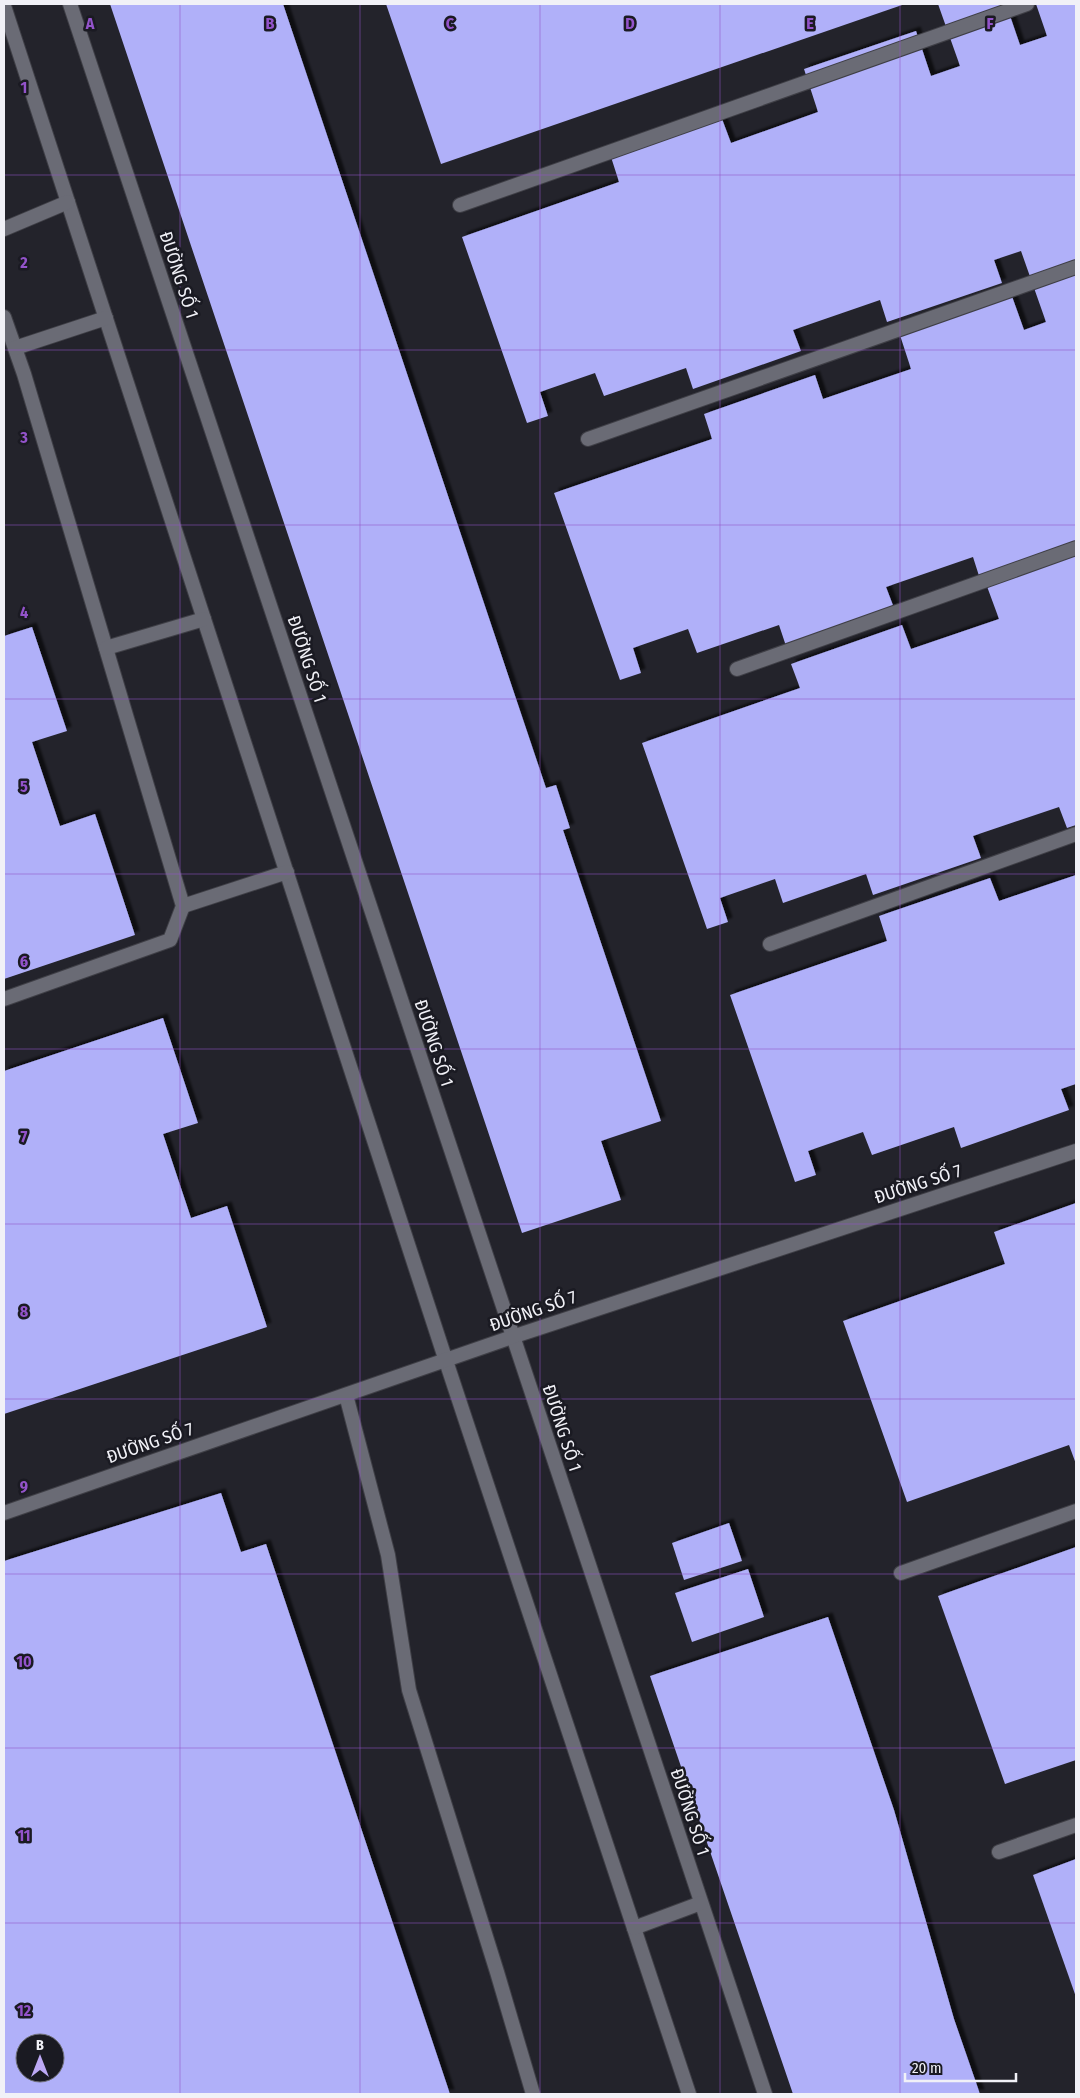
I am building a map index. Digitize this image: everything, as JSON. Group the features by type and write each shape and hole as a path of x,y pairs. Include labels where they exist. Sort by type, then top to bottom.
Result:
{"lane":[{"name":"ĐƯỜNG SỐ 1","path":"70,4 765,2094"},
{"path":"460,205 1027,4"},
{"path":"4,6 446,1361 689,2094"},
{"path":"4,229 68,202"},
{"path":"588,439 1076,267"},
{"path":"4,317 184,906 170,940 4,999"},
{"path":"15,348 106,318"},
{"path":"737,669 1076,548"},
{"path":"106,648 204,619"},
{"path":"770,944 1076,834"},
{"path":"184,906 287,872"},
{"name":"ĐƯỜNG SỐ 7","path":"4,1512 346,1396 512,1337 1076,1151"},
{"path":"346,1396 388,1555 409,1690 533,2094"},
{"path":"901,1573 1076,1511"},
{"path":"999,1852 1076,1825"},
{"path":"634,1928 701,1903"}],"building":[{"path":"110,4 283,4 546,788 556,785 570,828 563,830 661,1121 601,1141 621,1200 522,1233"},
{"path":"386,4 905,4 441,164"},
{"path":"938,4 1006,4 1020,45 1047,36 1036,4 1076,4 1076,546 980,579 973,557 886,587 894,608 786,646 779,625 697,653 688,629 633,648 641,673 620,680 554,493 712,439 704,414 815,375 823,399 911,369 897,326 1009,288 1024,330 1046,322 1021,251 994,260 1002,283 887,322 880,300 793,330 801,351 693,389 686,368 604,396 595,373 540,392 548,416 527,423 462,237 619,182 611,157 722,119 731,143 818,112 804,69 916,31 931,76 960,66"},
{"path":"1076,549 1076,825 1067,828 1059,807 973,836 981,858 873,895 866,874 783,903 775,879 720,898 728,922 707,929 642,743 800,688 791,664 902,625 911,649 999,619 985,581"},
{"path":"32,627 67,731 32,742 60,826 95,814 135,935 4,979 4,636"},
{"path":"1076,875 1076,1084 1061,1089 1069,1110 961,1148 954,1127 872,1155 863,1132 808,1151 816,1175 795,1182 730,995 887,941 879,916 990,878 999,901"},
{"path":"163,1018 198,1123 163,1134 191,1218 227,1206 267,1327 4,1414 4,1071"},
{"path":"1076,1203 1076,1464 1069,1445 907,1502 843,1321 1005,1264 994,1232"},
{"path":"221,1493 241,1552 266,1544 450,2094 4,2094 4,1561"},
{"path":"729,1523 742,1561 684,1580 672,1543"},
{"path":"1076,1547 1076,1760 1005,1784 938,1596"},
{"path":"748,1569 764,1617 692,1642 675,1593"},
{"path":"828,1617 894,1810 954,2019 980,2094 793,2094 650,1676"},
{"path":"1076,1859 1076,1997 1033,1875"}]}
